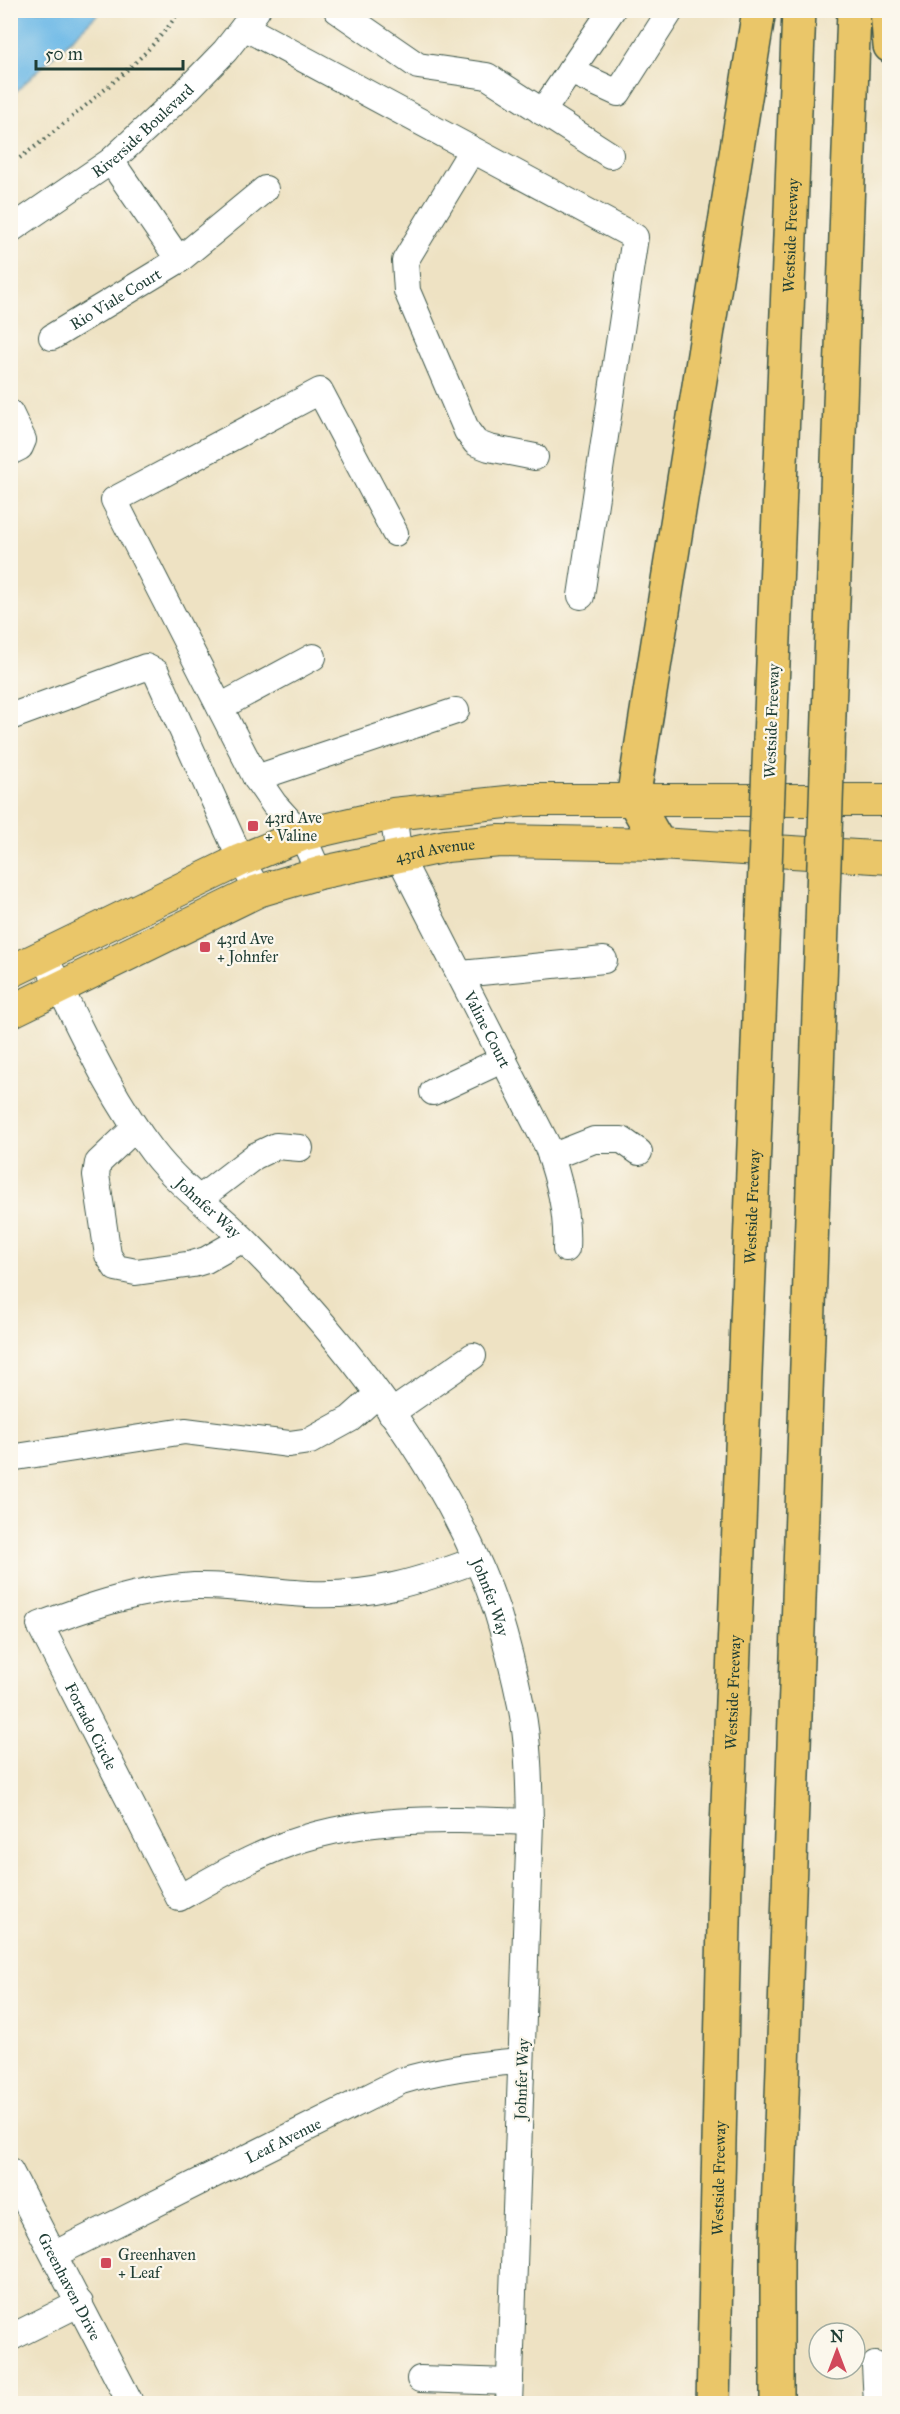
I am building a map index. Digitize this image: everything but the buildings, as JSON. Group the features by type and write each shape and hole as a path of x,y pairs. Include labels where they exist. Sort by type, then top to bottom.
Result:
{"highway":[{"path":"660,844 633,799 759,10"},
{"name":"Westside Freeway","path":"713,2403 725,1879 799,10"},
{"path":"777,2403 778,2233 854,10"},
{"path":"887,10 890,46"}],"main road":[{"path":"10,972 242,860 302,835 393,813 525,800 890,800"},
{"name":"43rd Avenue","path":"10,1012 258,891 319,873 446,846 500,842 660,844 890,858"}],"street":[{"path":"337,10 418,66 487,76 610,155"},
{"path":"542,112 612,10"},
{"path":"570,71 618,93 670,10"},
{"path":"250,19 472,150 635,237 581,596"},
{"name":"Riverside Boulevard","path":"10,230 111,161 186,91 225,51 250,19"},
{"path":"472,150 405,261 407,291 466,431 477,442 489,448 535,457"},
{"name":"Rio Viale Court","path":"111,161 179,260"},
{"name":"Rio Viale Court","path":"52,337 179,260 266,189"},
{"path":"319,873 302,835 274,804 256,778 114,500 320,391 395,532"},
{"path":"10,413 23,440 20,447 10,452"},
{"path":"220,707 313,657"},
{"path":"10,717 146,667 156,672 258,891"},
{"path":"256,778 456,711"},
{"name":"Valine Court","path":"393,813 399,856 504,1059 551,1157 564,1206 566,1249"},
{"name":"Johnfer Way","path":"44,956 112,1093 135,1128 156,1156 243,1239 291,1288 330,1333 384,1404 435,1480 477,1560 496,1610 511,1661 522,1713 528,1766 530,1822 510,2393 420,2379"},
{"path":"461,974 604,960"},
{"path":"433,1092 504,1059"},
{"path":"135,1128 98,1163 96,1175 108,1255 116,1268 135,1272 194,1264 206,1260 243,1239"},
{"path":"551,1157 594,1140 622,1140 639,1152"},
{"path":"199,1199 255,1156 276,1146 300,1148"},
{"path":"10,1458 185,1431 289,1444 310,1442 473,1356"},
{"name":"Fortado Circle","path":"477,1560 422,1580 382,1590 342,1594 307,1594 233,1586 194,1586 154,1590 115,1598 40,1625 179,1898 236,1866 322,1833 367,1824 413,1819 530,1822"},
{"name":"Leaf Avenue","path":"55,2254 401,2081 437,2070 521,2061"},
{"name":"Greenhaven Drive","path":"10,2171 131,2403"},
{"path":"10,2338 80,2303"},
{"path":"875,2365 877,2403"}],"path":[{"path":"10,165 36,147 116,80 167,30 180,10"}],"water":[{"path":"11,10 101,10 101,11 11,96"}],"place":[{"name":"43rd Ave + Valine","path":"253,826"},
{"name":"43rd Ave + Johnfer","path":"205,947"},
{"name":"Greenhaven + Leaf","path":"106,2263"}]}
